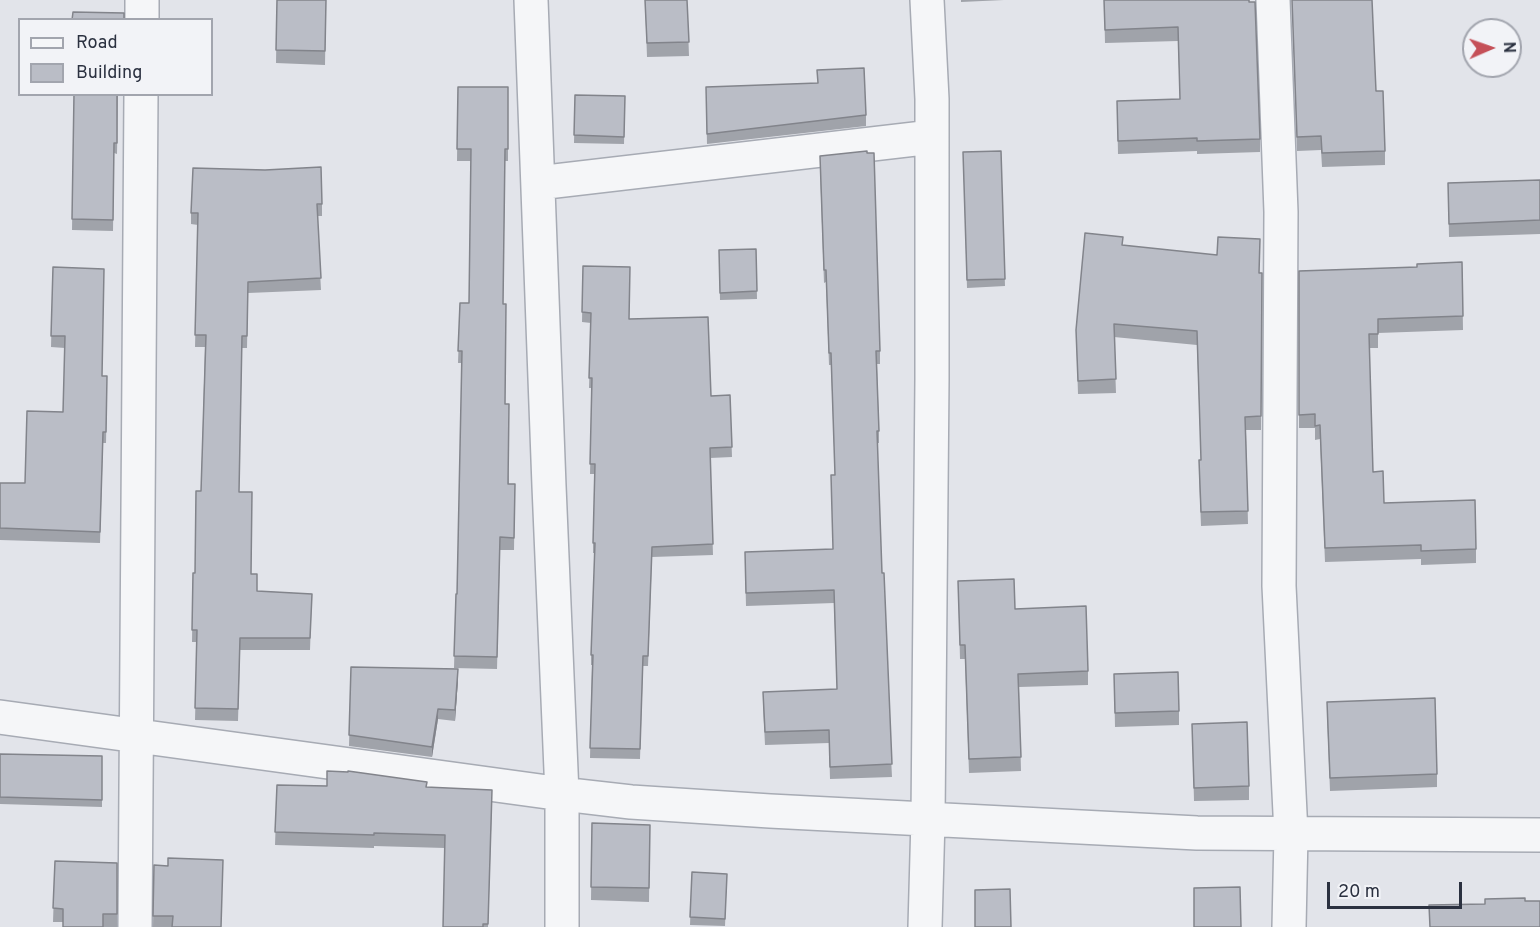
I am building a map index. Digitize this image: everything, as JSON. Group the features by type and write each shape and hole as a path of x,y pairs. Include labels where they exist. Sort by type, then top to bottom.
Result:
{"street":[{"path":"142,0 142,18"},
{"path":"531,0 562,794 562,927"},
{"path":"925,927 932,379 932,99 927,0"},
{"path":"1273,0 1281,212 1280,586 1291,834 1289,927"},
{"path":"135,927 141,96"},
{"path":"538,183 932,137"},
{"path":"0,717 631,802 1197,833 1540,835"}],"building":[{"path":"277,0 326,0 325,51 276,50"},
{"path":"645,0 687,0 689,42 647,43"},
{"path":"1104,0 1249,0 1249,2 1255,2 1260,139 1197,141 1197,138 1118,141 1117,101 1180,99 1178,27 1105,30"},
{"path":"1292,0 1372,0 1376,91 1383,91 1385,151 1322,153 1321,136 1297,137"},
{"path":"73,12 124,13 124,18 72,18"},
{"path":"864,68 866,115 707,134 706,87 818,83 817,70"},
{"path":"458,87 508,87 503,304 506,304 505,404 509,404 508,484 515,484 514,538 500,537 497,657 454,656 462,351 458,351 460,303 469,303 471,149 457,149"},
{"path":"575,95 625,96 624,137 574,135"},
{"path":"74,96 117,96 113,220 72,219"},
{"path":"867,151 867,153 874,153 880,351 876,351 879,431 877,431 892,764 830,767 829,730 765,732 763,692 837,689 834,590 746,593 745,552 833,549 831,475 835,475 831,353 829,353 826,270 824,270 820,156"},
{"path":"1001,151 1005,279 967,280 963,152"},
{"path":"321,167 322,204 317,204 321,278 248,282 247,336 242,336 239,492 252,492 251,574 257,574 257,591 312,594 310,638 240,638 238,709 195,708 197,630 192,630 193,573 195,573 196,491 201,491 206,335 195,335 198,213 191,213 193,168 265,170"},
{"path":"1540,180 1540,220 1449,224 1448,183"},
{"path":"1085,233 1123,237 1122,245 1217,255 1218,237 1260,239 1259,273 1262,273 1261,416 1245,417 1248,511 1201,512 1197,331 1114,324 1116,379 1078,381 1076,330"},
{"path":"756,249 757,291 720,293 719,250"},
{"path":"1462,262 1463,316 1378,319 1378,334 1369,334 1373,472 1383,471 1384,503 1475,500 1476,549 1421,551 1421,545 1325,548 1320,425 1315,426 1315,414 1299,415 1299,271 1417,267 1417,264"},
{"path":"583,266 630,267 629,319 708,317 711,396 730,395 732,447 710,448 713,544 652,547 648,656 643,656 640,749 590,748 595,464 590,464 591,313 582,312"},
{"path":"53,267 104,269 102,376 107,376 100,532 0,528 0,483 25,483 27,411 63,412 65,336 51,336"},
{"path":"1014,579 1015,609 1086,606 1088,671 1018,674 1021,757 969,759 965,645 960,645 958,581"},
{"path":"351,667 458,669 455,710 438,709 432,747 349,735"},
{"path":"1178,672 1179,711 1115,713 1114,674"},
{"path":"1435,698 1437,774 1330,778 1327,702"},
{"path":"1247,722 1249,786 1194,788 1192,724"},
{"path":"0,754 102,756 102,800 0,797"},
{"path":"327,771 348,771 427,782 426,787 492,790 488,924 483,924 483,927 443,927 445,835 275,832 277,785 327,786"},
{"path":"592,823 650,825 649,888 591,887"},
{"path":"168,858 223,860 221,927 172,927 173,916 153,916 154,865 168,866"},
{"path":"55,861 117,863 117,914 103,914 103,927 63,927 63,909 53,908"},
{"path":"692,872 727,874 725,919 690,917"},
{"path":"1240,887 1241,927 1194,927 1194,888"},
{"path":"1010,889 1011,927 975,927 975,890"},
{"path":"1525,898 1525,901 1540,901 1540,927 1430,927 1429,905 1485,904 1485,899"}]}
